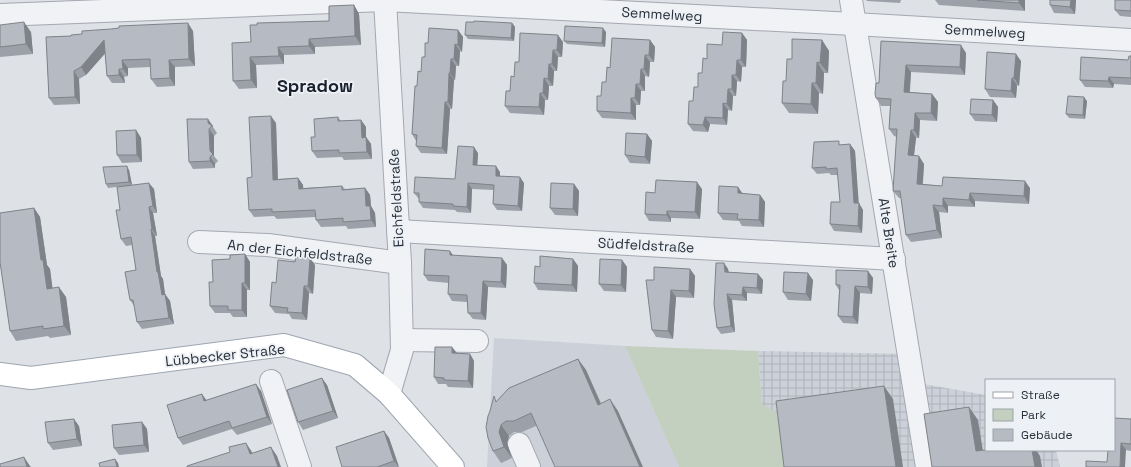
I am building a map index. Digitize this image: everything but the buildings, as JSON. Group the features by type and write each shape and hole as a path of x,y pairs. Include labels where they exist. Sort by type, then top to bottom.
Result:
{"main road":[{"name":"Lübbecker Straße","path":"0,374 31,378 284,345 355,365 389,394 453,467"}],"street":[{"name":"Semmelweg","path":"0,15 385,0 657,7 854,24 1131,40"},
{"name":"Eichfeldstraße","path":"385,0 400,263 402,340 402,350 389,394"},
{"name":"Alte Breite","path":"851,0 927,467"},
{"name":"Südfeldstraße","path":"398,231 894,259"},
{"name":"An der Eichfeldstraße","path":"199,242 268,245 400,263"},
{"path":"402,340 477,341"},
{"path":"271,381 300,467"},
{"path":"518,444 529,467"}],"shaded area":[{"path":"494,338 625,346 679,467 487,467"},
{"path":"758,351 911,354 918,383 985,395 985,451 1056,451 1060,467 785,467 762,404"}],"green space":[{"path":"625,346 758,351 762,404 776,412 785,467 679,467"}],"district":[{"name":"Spradow","path":"315,85"}]}
